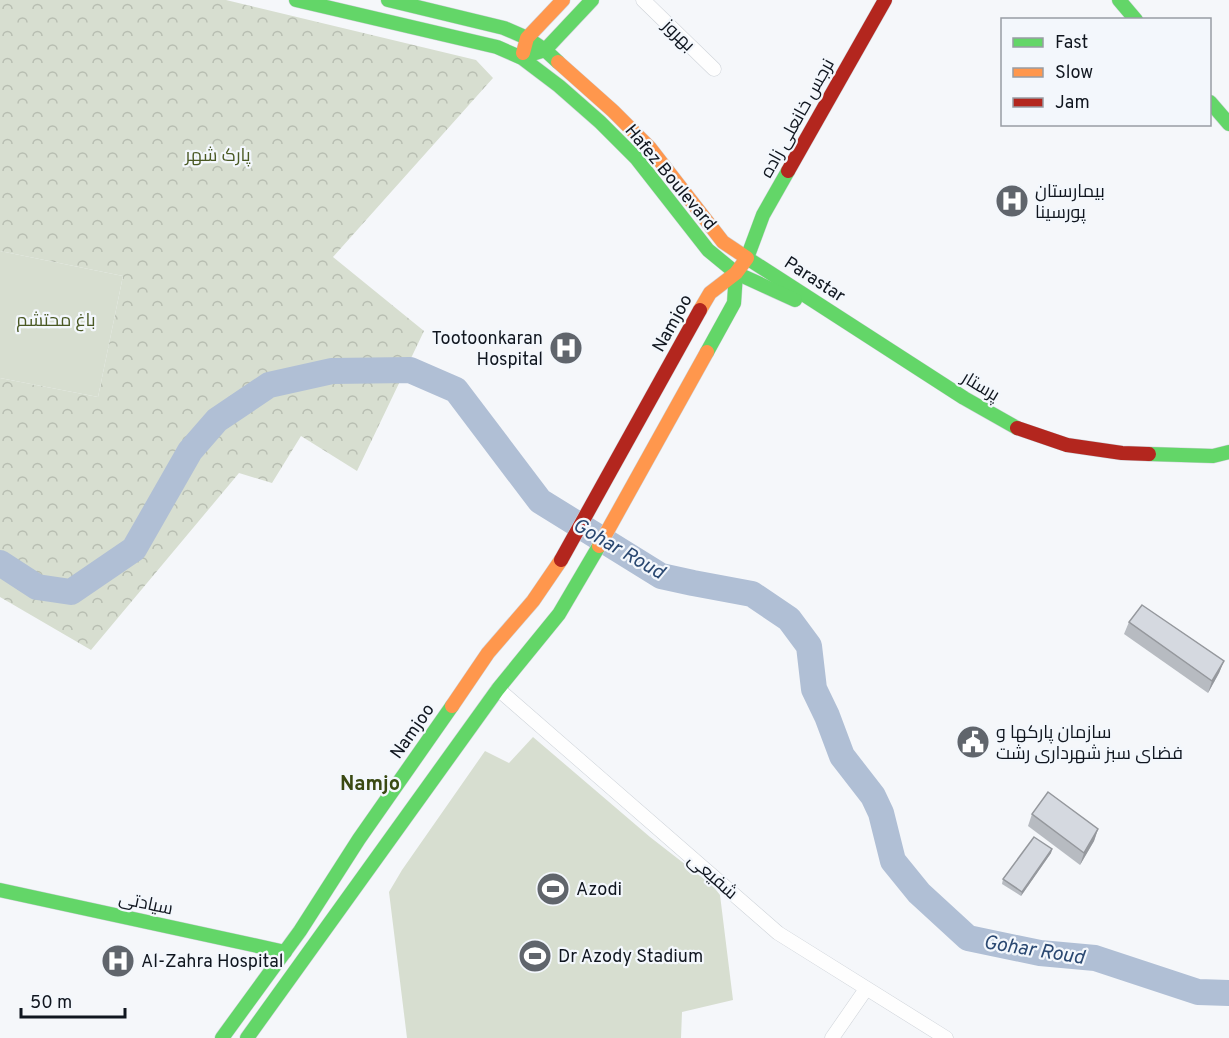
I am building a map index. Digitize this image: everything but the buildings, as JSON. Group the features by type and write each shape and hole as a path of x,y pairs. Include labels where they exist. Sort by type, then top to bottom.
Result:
{"main road":[{"name":"Hafez Boulevard","path":"296,0 497,47 522,58 559,86 636,158 708,250 736,273"},
{"name":"Hafez Boulevard","path":"388,0 504,28 527,38 545,50 613,111 650,148 723,242 747,258"},
{"path":"522,58 527,38 563,0"},
{"path":"522,58 545,50 592,0"},
{"name":"نرجس خانعلی زاده","path":"736,273 747,258 763,215 885,0"},
{"path":"1119,0 1134,18"},
{"path":"1211,104 1229,124"},
{"name":"Parastar","path":"747,258 863,332"},
{"path":"247,1038 498,689 559,614 734,303 736,273"},
{"name":"پرستار","path":"736,273 863,332 964,398 1014,427 1067,445 1122,453 1212,456 1229,452"},
{"name":"Namjoo","path":"222,1038 300,931 366,829 482,663 534,601 561,559 710,293 736,273"},
{"path":"587,512 610,527"},
{"name":"سیادتی","path":"0,890 285,952"}],"street":[{"name":"بهروز","path":"643,0 714,69"},
{"name":"شفیعی","path":"498,689 778,933 946,1038"},
{"path":"832,1038 866,989"}],"green space":[{"name":"پارک شهر","path":"0,0 226,0 476,60 493,78 333,257 424,331 357,471 301,436 272,483 239,473 91,650 0,597 0,378 98,397 123,276 0,251"},
{"name":"باغ محتشم","path":"0,251 123,276 98,397 0,378"},
{"name":"Azodi","path":"533,737 650,837 713,886 720,895 733,1000 682,1012 681,1038 407,1038 389,892 485,751 509,763"}],"waterway":[{"name":"Gohar Roud","path":"0,563 37,587 71,592 134,549 190,451 217,420 269,385 332,371 410,370 456,390 540,501 661,576 752,594 789,619 809,646 814,689 842,756 873,796 881,813 893,861 919,893 968,938 1040,953 1095,958 1198,992 1229,993"}],"traffic: fast":[{"path":"296,0 497,47 522,58 559,86 636,158 708,250 736,273"},
{"path":"388,0 504,28 527,38 558,62"},
{"path":"532,54 545,50 592,0"},
{"path":"1119,0 1134,18"},
{"path":"1211,103 1229,124"},
{"path":"788,171 763,215 747,258 964,398 1017,428"},
{"path":"736,273 795,300"},
{"path":"707,352 734,303 736,273"},
{"path":"1149,454 1213,456 1229,452"},
{"path":"247,1038 498,689 559,614 599,546"},
{"path":"222,1038 300,931 359,839 452,706"},
{"path":"0,890 285,952"}],"traffic: slow":[{"path":"523,53 527,38 563,0"},
{"path":"558,62 650,148 723,242 747,258 736,273 710,293 700,310"},
{"path":"599,546 707,352"},
{"path":"452,706 488,653 533,601 561,560"}],"traffic: jam":[{"path":"788,171 885,0"},
{"path":"561,560 700,310"},
{"path":"1017,428 1067,445 1122,453 1149,454"}],"place":[{"name":"بیمارستان پورسینا","path":"1012,201"},
{"name":"Tootoonkaran Hospital","path":"566,348"},
{"name":"سازمان پارکها و فضای سبز شهرداری رشت","path":"973,742"},
{"name":"Azodi","path":"553,889"},
{"name":"Dr Azody Stadium","path":"535,956"},
{"name":"Al-Zahra Hospital","path":"118,961"}],"district":[{"name":"Namjo","path":"370,783"}]}
